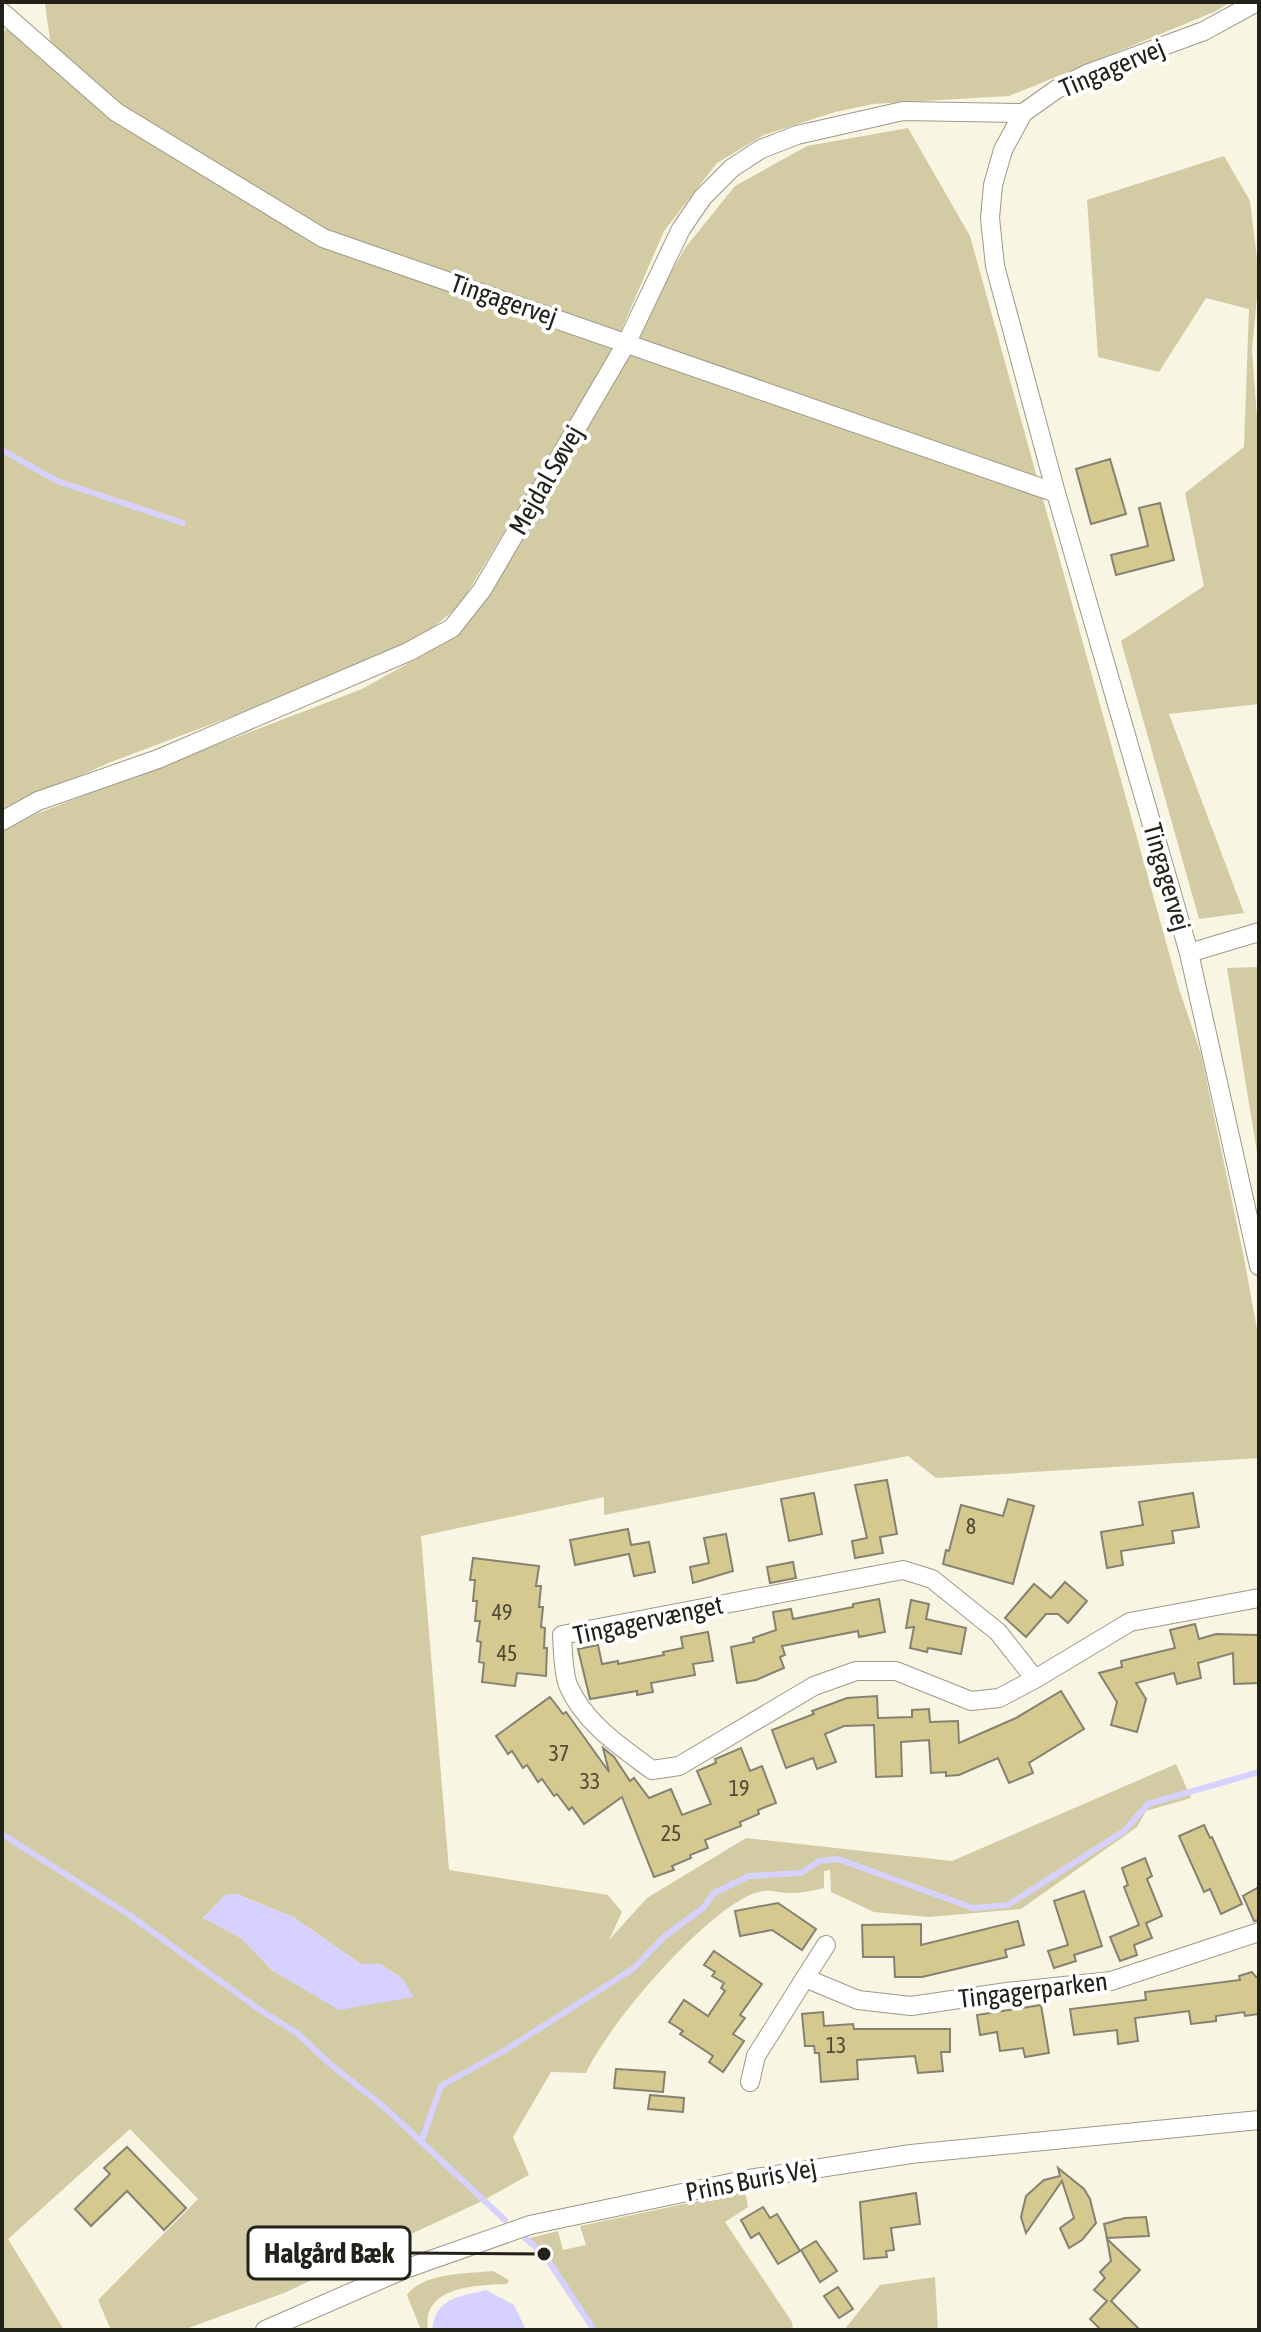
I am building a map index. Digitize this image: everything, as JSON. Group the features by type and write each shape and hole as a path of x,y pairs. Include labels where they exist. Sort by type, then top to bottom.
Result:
{"street":[{"name":"Tingagervej","path":"1257,2 1204,31 1087,74 1057,89 1023,113 1003,150 993,185 990,218 995,266 1056,493 1189,953 1259,1266"},
{"name":"Tingagervej","path":"2,12 116,112 323,238 1056,493"},
{"name":"Mejdal Søvej","path":"2,821 38,801 158,759 408,652 452,628 482,590 627,342 681,229 703,197 732,168 761,149 797,135 903,111 1023,113"},
{"path":"1189,953 1259,932"},
{"name":"Tingagervænget","path":"1035,1679 998,1632 932,1579 903,1570 562,1635 567,1683 579,1705 605,1735 652,1770 679,1766 814,1686 856,1671 896,1671 971,1701 999,1698 1035,1679 1130,1622 1259,1598"},
{"name":"Tingagerparken","path":"805,1978 858,2000 911,2006 1111,1981 1259,1932"},
{"path":"750,2082 756,2056 826,1945"},
{"name":"Prins Buris Vej","path":"265,2330 405,2269 530,2225 749,2179 911,2154 1259,2120"}],"shaded area":[{"path":"1231,2 1214,12 1009,96 873,104 835,112 764,135 717,163 664,231 611,354 460,605 422,637 249,710 111,762 32,797 2,814 2,32 9,28 35,51 50,40 45,4"},
{"path":"908,128 970,236 1179,989 1201,1054 1259,1340 1259,1458 936,1478 908,1456 604,1515 604,1497 421,1536 449,1870 608,1895 622,1912 609,1940 647,1898 746,1838 952,1861 1176,1764 1191,1798 1146,1811 1137,1827 1021,1909 929,1917 874,1912 831,1892 830,1870 824,1871 824,1888 798,1893 769,1891 752,1894 731,1906 683,1947 615,2027 586,2073 551,2072 513,2137 529,2175 480,2202 284,2293 183,2330 111,2330 98,2300 198,2199 130,2129 8,2239 64,2330 2,2330 2,832 36,814 362,689 457,636 489,597 685,248 735,186 807,146","holes":["237,1894 293,1917 361,1964 380,1964 402,1978 273,1971 241,1938 203,1918 225,1895"]},
{"path":"1224,156 1250,201 1259,275 1252,350 1259,444 1259,704 1169,714 1244,913 1199,919 1121,641 1204,586 1185,493 1244,447 1249,309 1206,298 1159,372 1098,357 1087,200"},
{"path":"1259,967 1259,1165 1227,968"},
{"path":"236,1894 293,1917 361,1964 380,1964 402,1978 414,1997 339,2010 273,1971 241,1938 203,1918 225,1895"},
{"path":"745,2191 748,2207 725,2222 792,2322 793,2330 594,2330 544,2254 526,2239 558,2231 563,2250 586,2245 580,2226"},
{"path":"493,2271 509,2280 507,2284 467,2287 442,2296 433,2304 428,2315 428,2330 421,2330 407,2295 414,2287 435,2278"},
{"path":"935,2277 938,2330 844,2330 880,2285"},
{"path":"486,2290 514,2305 526,2330 432,2330 438,2311 450,2300"}],"building":[{"path":"1110,459 1126,514 1091,524 1076,469"},
{"path":"1160,503 1174,560 1116,575 1111,555 1148,546 1139,508"},
{"path":"887,1480 897,1534 880,1537 883,1553 855,1558 852,1541 867,1538 855,1485"},
{"path":"814,1493 822,1534 789,1541 781,1499"},
{"path":"1193,1493 1199,1527 1172,1531 1174,1543 1121,1551 1123,1565 1107,1568 1101,1532 1143,1525 1139,1502"},
{"path":"1008,1499 1034,1506 1013,1584 943,1564 961,1505 1003,1516"},
{"path":"628,1529 631,1545 649,1542 655,1572 634,1576 629,1554 575,1565 570,1540"},
{"path":"726,1534 733,1571 693,1583 690,1567 709,1563 704,1538"},
{"path":"473,1558 539,1566 536,1586 541,1586 539,1607 543,1607 541,1627 545,1628 546,1676 517,1673 515,1686 482,1682 484,1663 479,1662 481,1642 477,1641 480,1621 475,1621 475,1580 470,1580"},
{"path":"793,1562 796,1578 770,1583 767,1567"},
{"path":"1065,1582 1087,1601 1068,1623 1058,1614 1046,1614 1026,1637 1005,1618 1034,1584 1051,1598"},
{"path":"879,1599 885,1632 859,1637 858,1631 782,1646 785,1655 780,1657 784,1668 756,1680 737,1683 731,1647 754,1642 753,1638 776,1630 773,1612 791,1609 793,1619"},
{"path":"911,1600 929,1604 926,1619 966,1628 961,1654 910,1648 914,1627 906,1628"},
{"path":"1195,1624 1199,1639 1216,1634 1258,1635 1259,1683 1234,1684 1233,1653 1198,1663 1201,1678 1177,1684 1174,1673 1136,1683 1146,1699 1137,1732 1111,1725 1117,1702 1099,1673 1122,1667 1121,1661 1175,1648 1170,1630"},
{"path":"708,1632 713,1661 693,1664 695,1675 651,1683 653,1692 637,1695 637,1691 590,1699 578,1649 598,1645 602,1664 618,1661 618,1664 664,1655 663,1652 683,1648 681,1637"},
{"path":"1061,1691 1084,1729 1029,1763 1033,1773 1009,1783 998,1758 959,1775 931,1773 929,1740 901,1742 902,1776 876,1777 874,1725 844,1726 825,1734 836,1762 817,1769 813,1758 786,1768 772,1730 847,1698 877,1696 878,1718 912,1717 912,1710 929,1709 930,1722 958,1721 959,1743 1016,1718"},
{"path":"550,1697 563,1714 566,1712 609,1772 603,1748 614,1757 630,1781 634,1778 649,1798 671,1789 682,1815 711,1804 697,1771 741,1748 750,1771 762,1766 776,1803 758,1810 759,1814 740,1822 741,1826 705,1840 708,1848 672,1866 674,1870 654,1877 622,1797 584,1824 572,1807 569,1810 557,1794 554,1796 542,1779 538,1782 527,1765 523,1768 512,1751 508,1754 496,1736"},
{"path":"1204,1825 1242,1904 1221,1914 1210,1889 1204,1892 1179,1836"},
{"path":"1145,1858 1152,1876 1147,1879 1162,1916 1146,1923 1152,1938 1134,1945 1137,1955 1120,1961 1110,1937 1139,1925 1124,1887 1128,1885 1122,1868"},
{"path":"1259,1887 1259,1920 1254,1921 1243,1896"},
{"path":"1084,1891 1102,1946 1074,1955 1076,1961 1054,1968 1048,1951 1068,1945 1054,1901"},
{"path":"778,1903 816,1929 802,1950 772,1930 740,1936 735,1911"},
{"path":"1018,1921 1024,1945 1005,1950 1007,1957 922,1977 895,1977 894,1957 863,1957 862,1925 921,1924 921,1945"},
{"path":"714,1951 762,1984 740,2015 745,2018 733,2034 744,2041 723,2072 709,2062 713,2056 680,2034 683,2031 669,2022 684,2000 708,2016 725,1991 721,1988 724,1983 712,1976 715,1972 704,1965"},
{"path":"1252,1972 1259,1976 1259,2014 1245,2016 1244,2012 1216,2016 1216,2021 1191,2024 1189,2011 1135,2018 1138,2041 1118,2044 1117,2030 1074,2035 1070,2009 1146,2000 1145,1992 1240,1980 1239,1976"},
{"path":"1041,2005 1049,2053 1025,2057 1023,2048 1000,2051 997,2032 980,2035 977,2015"},
{"path":"823,2012 824,2026 853,2024 854,2029 950,2029 950,2052 941,2052 943,2071 918,2073 915,2056 857,2060 858,2079 821,2082 819,2053 815,2053 814,2046 805,2046 802,2014"},
{"path":"616,2069 665,2072 663,2092 614,2088"},
{"path":"650,2095 684,2098 683,2112 648,2109"},
{"path":"127,2147 186,2208 164,2230 127,2191 91,2226 75,2209 110,2174 104,2168"},
{"path":"1058,2168 1084,2189 1096,2223 1082,2240 1069,2248 1060,2228 1074,2218 1062,2181 1026,2233 1021,2217 1026,2196 1044,2180 1060,2176"},
{"path":"916,2193 920,2224 891,2228 894,2250 886,2251 887,2257 864,2259 860,2202"},
{"path":"763,2207 770,2218 777,2214 800,2251 778,2264 759,2233 751,2238 741,2220"},
{"path":"1146,2217 1149,2236 1107,2238 1104,2224 1125,2218"},
{"path":"1107,2239 1140,2270 1111,2301 1140,2330 1101,2330 1090,2319 1107,2301 1094,2290 1105,2278 1100,2272 1111,2261"},
{"path":"816,2241 837,2271 820,2282 801,2250"},
{"path":"838,2287 853,2309 839,2318 824,2296"}],"waterway":[{"path":"2,450 57,481 183,523"},
{"path":"421,2142 441,2086 507,2049 634,1968 665,1936 703,1908 714,1893 749,1876 801,1873 819,1861 838,1859 973,1908 1008,1905 1124,1831 1148,1804 1259,1772"},
{"path":"2,1834 128,1914 260,2010 297,2033 383,2106 505,2220"},
{"path":"526,2239 544,2254 594,2330"}],"place":[{"name":"Halgård Bæk","path":"544,2254"}]}
